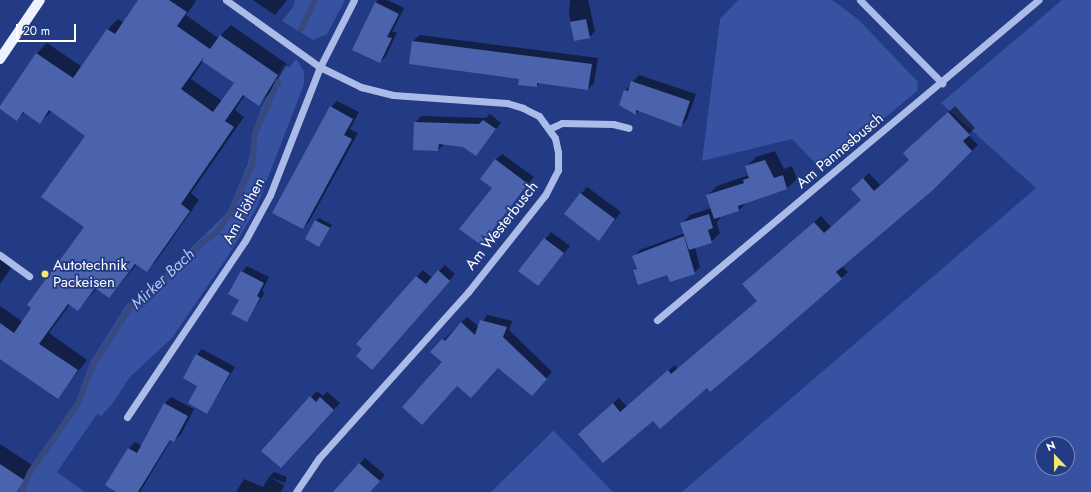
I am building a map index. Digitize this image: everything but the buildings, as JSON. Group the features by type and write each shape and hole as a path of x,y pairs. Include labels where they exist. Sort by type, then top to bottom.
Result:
{"main road":[{"path":"0,59 40,0"}],"street":[{"name":"Am Westerbusch","path":"226,0 320,67 361,87 393,95 507,103 539,116 555,138 558,152 558,170 545,195 468,292 319,458 296,492"},
{"name":"Am Flöthen","path":"127,417 245,242 270,194 320,67 354,0"},
{"path":"860,0 942,83"},
{"name":"Am Pannesbusch","path":"657,320 942,83 1039,0"},
{"path":"549,129 562,123 613,124 629,128"},
{"path":"0,255 29,276"}],"shaded area":[{"path":"295,0 345,0 327,34 313,40 282,21 293,7"},
{"path":"738,0 832,0 858,19 918,82 917,91 822,170 792,139 702,161 720,19"},
{"path":"1062,0 1091,0 1091,492 682,492 1036,188 941,103"},
{"path":"296,59 304,71 304,84 256,209 228,256 172,338 130,377 112,404 101,416 97,414 57,472 85,492 18,492 28,472 76,401 90,363 127,304 141,297 227,213 248,164 254,129 261,109 284,64 289,68"},
{"path":"553,431 613,492 491,492"}],"waterway":[{"name":"Mirker Bach","path":"301,29 315,0"},
{"name":"Mirker Bach","path":"21,492 31,471 78,404 93,365 131,306 145,300 203,242 217,232 229,215 252,166 255,133 278,82"}],"place":[{"name":"Autotechnik Packeisen","path":"45,274"}]}
